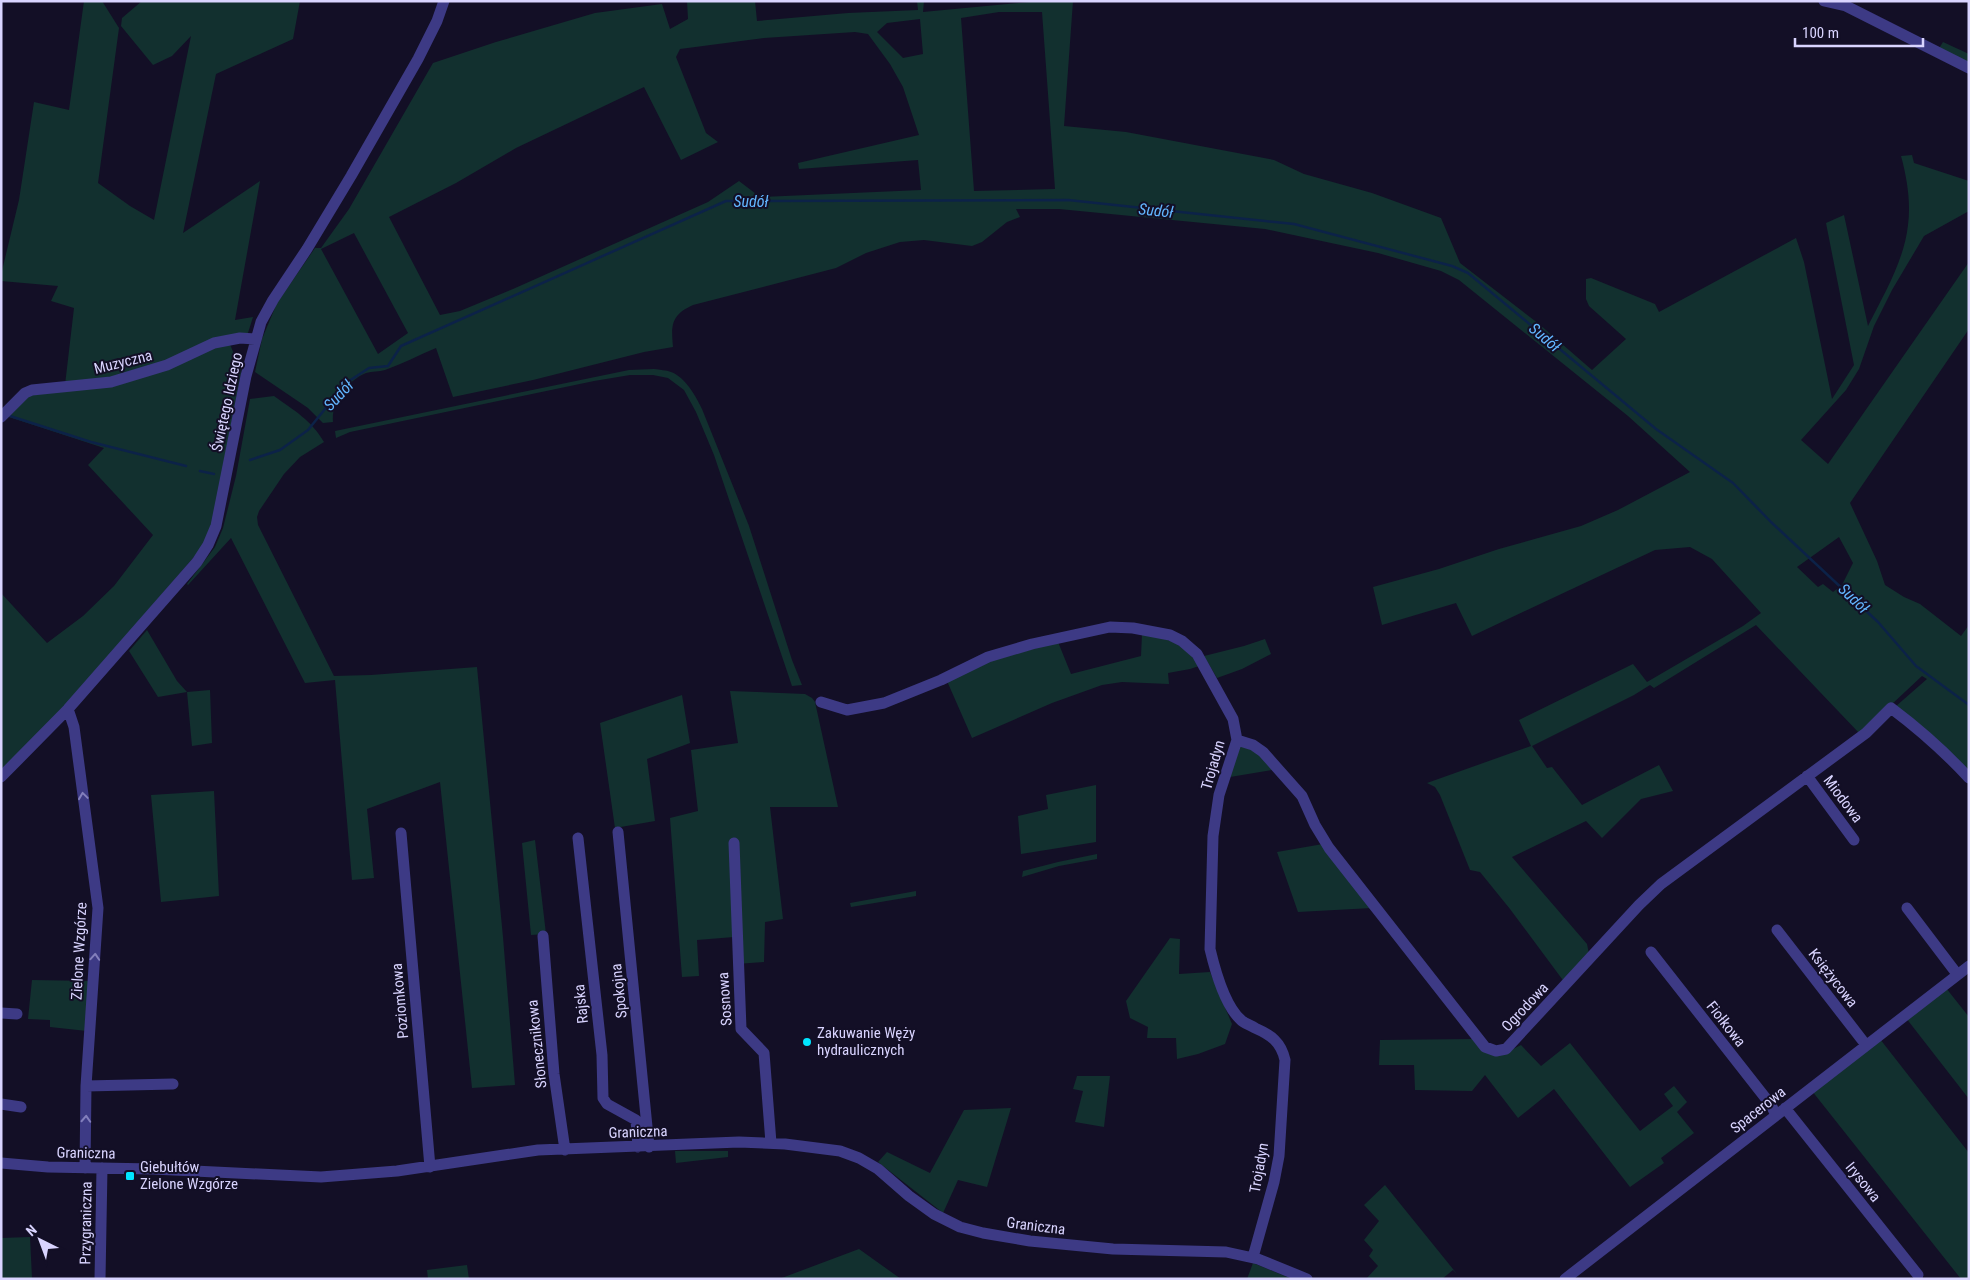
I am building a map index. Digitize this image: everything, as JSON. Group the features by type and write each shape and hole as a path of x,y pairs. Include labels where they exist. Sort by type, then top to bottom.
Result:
{"street":[{"name":"Świętego Idziego","path":"1,777 68,709 197,562 211,541 222,502 255,339 273,300 341,192 418,59 438,21 444,1"},
{"path":"1824,1 1840,4 1969,68"},
{"name":"Muzyczna","path":"1,417 26,393 32,390 111,382 168,365 214,343 240,338 255,339"},
{"name":"Trojadyn","path":"821,702 847,710 884,703 932,684 988,657 1032,644 1110,627 1133,628 1170,635 1182,641 1192,650 1233,719 1237,740 1219,795 1213,836 1210,949 1213,964 1234,1012 1243,1022 1276,1040 1285,1060 1278,1156 1274,1182 1253,1257"},
{"name":"Ogrodowa","path":"1237,740 1253,744 1263,752 1302,796 1315,825 1329,848 1485,1047 1496,1051 1506,1049 1639,905 1661,884 1840,752 1866,732 1891,708 1920,730 1969,778"},
{"name":"Zielone Wzgórze","path":"68,709 74,727 98,908 86,1086 85,1168"},
{"name":"Miodowa","path":"1807,776 1854,840"},
{"name":"Spokojna","path":"618,832 644,1147"},
{"name":"Poziomkowa","path":"401,833 430,1167"},
{"name":"Rajska","path":"578,838 602,1054 603,1098 607,1104 636,1120 644,1147"},
{"name":"Sosnowa","path":"734,843 741,1029 764,1053 771,1143"},
{"path":"1907,908 1957,974"},
{"name":"Księżycowa","path":"1777,930 1866,1045"},
{"name":"Słonecznikowa","path":"543,936 554,1074 565,1150"},
{"name":"Fiołkowa","path":"1651,952 1771,1105 1780,1112"},
{"name":"Spacerowa","path":"1565,1279 1969,966"},
{"path":"1,1013 17,1014"},
{"path":"86,1086 173,1084"},
{"path":"1,1104 21,1107"},
{"name":"Irysowa","path":"1780,1112 1918,1275"},
{"name":"Graniczna","path":"1,1163 48,1168 191,1170 321,1177 366,1175 530,1151 771,1143 830,1150 859,1158 878,1169 909,1196 934,1214 960,1226 983,1233 1030,1241 1113,1249 1220,1252 1253,1257 1307,1279"},
{"name":"Przygraniczna","path":"100,1279 102,1168"}],"green space":[{"path":"84,1 102,1 119,28 98,183 130,206 154,220 191,36 172,56 153,65 121,26 122,18 142,1 300,1 293,39 216,74 183,233 260,181 235,320 253,317 247,336 145,371 65,385 74,308 51,301 58,286 1,281 1,275 19,200 34,102 69,110"},
{"path":"687,1 755,1 757,21 848,13 918,10 917,1 924,1 923,12 1040,1 1073,1 1064,126 1126,132 1274,160 1304,174 1372,193 1441,218 1460,263 1539,324 1592,370 1626,339 1589,306 1586,299 1586,279 1591,278 1655,304 1659,312 1796,238 1804,262 1832,399 1854,365 1826,223 1844,215 1868,326 1898,264 1906,238 1909,199 1901,156 1912,155 1914,163 1969,181 1969,211 1924,236 1892,290 1874,326 1859,369 1846,390 1801,440 1828,464 1969,262 1969,329 1850,503 1877,561 1885,585 1920,604 1961,636 1969,625 1969,776 1895,707 1927,679 1922,676 1860,734 1756,625 1654,688 1650,685 1634,695 1532,746 1547,768 1552,767 1582,805 1659,765 1673,791 1641,799 1602,838 1586,821 1512,857 1587,944 1589,954 1565,983 1480,872 1470,870 1440,795 1435,787 1427,783 1531,746 1519,720 1633,664 1647,682 1743,626 1761,613 1712,559 1690,547 1655,550 1472,636 1456,603 1382,625 1373,587 1581,526 1618,510 1690,472 1628,416 1459,280 1441,271 1378,253 1265,229 1059,209 1016,209 1020,217 1007,222 982,242 972,246 924,240 900,242 866,253 836,268 693,305 676,317 672,333 673,347 644,352 533,380 453,397 436,348 385,370 368,372 359,377 342,393 335,407 333,422 323,423 308,408 255,372 262,339 277,303 315,248 321,248 349,209 433,63 595,13 662,4 670,29 688,19","holes":["999,12 1042,12 1055,189 974,191 961,18","920,19 923,54 903,58 877,32 887,23","855,32 868,34 890,64 903,87 919,135 798,163 799,169 918,160 921,190 760,197 739,181 708,202 513,289 460,311 440,315 389,217 456,183 516,148 644,87 681,160 718,142 706,133 676,57 680,49 764,38","354,233 408,333 378,354 321,249","1839,537 1853,563 1842,585 1833,592 1823,584 1818,587 1797,567"]},
{"path":"1943,42 1969,54 1969,64 1938,50"},
{"path":"229,342 234,354 243,362 211,530 200,550 66,705 1,771 1,593 47,643 83,616 114,586 153,535 88,465 104,448 6,416 29,395 87,389"},
{"path":"654,369 669,371 681,378 693,393 702,409 749,526 792,660 802,685 792,686 714,455 696,412 684,390 668,378 653,375 630,375 594,381 350,432 336,438 335,431 629,370"},
{"path":"274,396 308,422 324,442 300,457 284,474 259,511 257,517 258,525 334,676 477,667 515,1085 472,1088 440,782 367,809 374,878 352,880 335,680 305,683 231,538 187,584 215,547 223,528 236,476 250,399"},
{"path":"147,630 177,681 187,692 158,697 129,651"},
{"path":"1142,634 1175,643 1187,652 1199,666 1168,673 1169,684 1122,682 1102,685 1052,703 972,738 947,681 987,662 1058,642 1071,674 1141,656"},
{"path":"1265,639 1271,654 1242,669 1217,678 1204,656 1244,646"},
{"path":"210,690 212,743 192,746 187,692"},
{"path":"730,691 805,694 812,698 815,702 838,807 770,807 783,919 765,922 764,962 736,964 734,937 697,940 699,976 682,977 670,818 698,811 691,750 738,743"},
{"path":"682,695 690,743 647,759 655,821 615,828 600,723"},
{"path":"1241,746 1259,755 1272,770 1230,777 1238,749"},
{"path":"1096,785 1096,842 1021,854 1018,816 1048,809 1046,795"},
{"path":"214,791 219,896 161,902 151,795"},
{"path":"535,840 546,934 531,935 522,843"},
{"path":"1323,844 1372,908 1298,912 1277,852"},
{"path":"1097,854 1097,859 1059,866 1022,877 1023,871"},
{"path":"916,891 916,896 851,907 850,903"},
{"path":"1170,938 1180,939 1179,974 1210,972 1232,1024 1225,1044 1177,1059 1176,1038 1147,1038 1148,1027 1130,1018 1126,1001"},
{"path":"32,980 89,981 87,1031 50,1027 50,1020 28,1019"},
{"path":"1946,988 1969,1017 1969,1099 1906,1018"},
{"path":"1475,1039 1509,1051 1521,1045 1541,1066 1570,1043 1640,1131 1673,1106 1664,1094 1674,1086 1687,1102 1677,1112 1694,1133 1661,1158 1664,1163 1630,1187 1554,1089 1518,1118 1485,1075 1472,1091 1415,1090 1414,1065 1379,1065 1380,1040"},
{"path":"1880,1039 1969,1153 1969,1279 1961,1279 1812,1091"},
{"path":"1077,1076 1110,1076 1104,1127 1075,1122 1083,1091 1073,1089"},
{"path":"1011,1108 987,1187 958,1180 943,1213 878,1162 887,1152 930,1173 964,1110"},
{"path":"675,1151 728,1151 728,1157 676,1163"},
{"path":"1385,1185 1457,1274 1453,1270 1442,1279 1366,1279 1378,1266 1369,1256 1373,1250 1364,1240 1379,1221 1364,1205"},
{"path":"30,1237 32,1278 1,1278 1,1238"},
{"path":"859,1249 901,1279 779,1279"},
{"path":"1253,1263 1292,1279 1247,1279"},
{"path":"467,1265 469,1279 428,1279 427,1270"}],"waterway":[{"name":"Sudół","path":"250,460 280,450 308,430 346,383 369,368 388,366 401,346 726,201 1068,200 1294,224 1452,266 1468,273 1656,429 1733,483 1771,522 1878,622 1916,666 1969,705"},
{"name":"Sudół","path":"10,416 91,442 186,466"},
{"name":"Sudół","path":"200,471 214,474"}],"place":[{"name":"Zakuwanie Węży hydraulicznych","path":"807,1042"},
{"name":"Giebułtów Zielone Wzgórze","path":"130,1176"}]}
